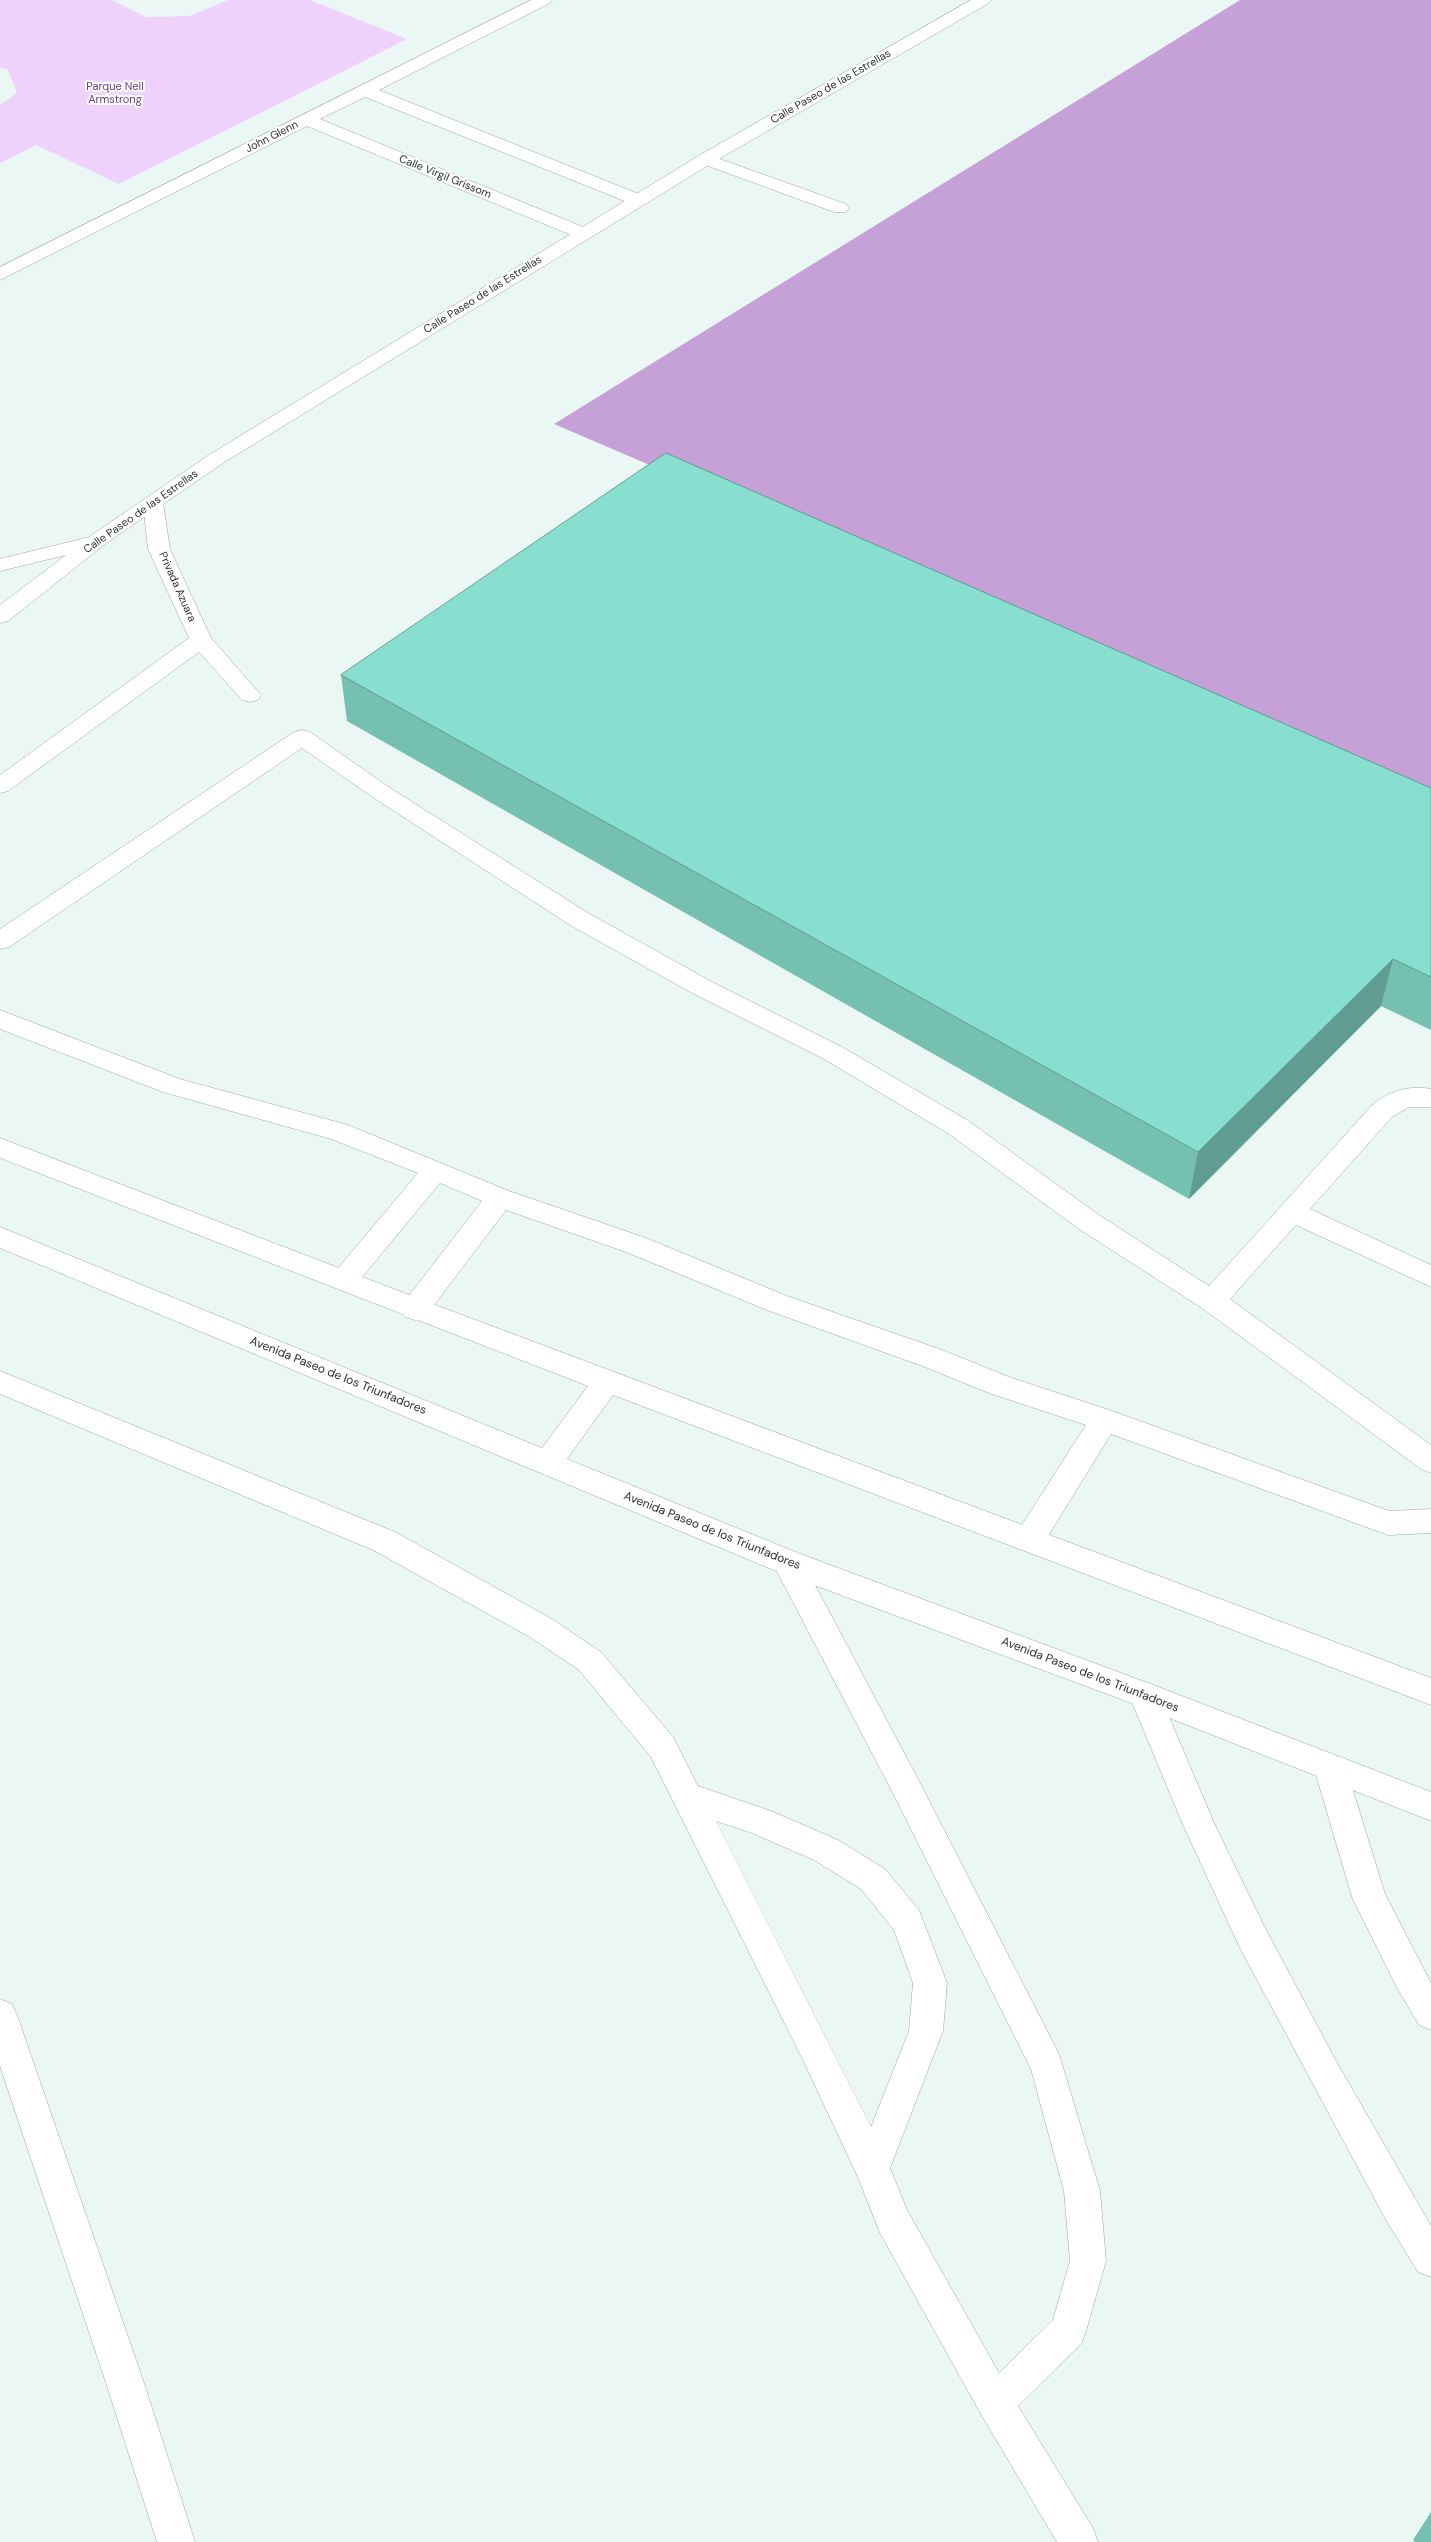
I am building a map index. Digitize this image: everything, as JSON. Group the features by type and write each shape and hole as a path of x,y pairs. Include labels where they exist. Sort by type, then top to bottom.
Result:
{"street":[{"name":"John Glenn","path":"0,274 544,0"},
{"name":"Calle Paseo de las Estrellas","path":"0,616 98,540 216,459 582,233 706,159 983,0"},
{"path":"364,90 638,200"},
{"name":"Calle Virgil Grissom","path":"307,120 582,233"},
{"path":"706,159 840,208"},
{"name":"Privada Azuara","path":"153,503 159,549 201,640 250,695"},
{"path":"0,565 98,540"},
{"path":"0,786 201,640"},
{"path":"0,941 302,737 382,793 579,919 703,988 833,1054 958,1127 1089,1222 1212,1301 1431,1461"},
{"path":"0,1019 172,1086 339,1132 436,1170 500,1198 636,1245 777,1303 935,1359 998,1385 1105,1420 1388,1523 1431,1521"},
{"path":"1212,1301 1383,1110 1398,1099 1417,1095 1431,1098"},
{"path":"0,1148 416,1309 1431,1692"},
{"path":"344,1280 436,1170"},
{"path":"416,1309 500,1198"},
{"path":"1292,1212 1431,1277"},
{"name":"Avenida Paseo de los Triunfadores","path":"0,1237 786,1562 1145,1695 1431,1806"},
{"path":"548,1463 607,1381"},
{"path":"0,1382 384,1541 541,1628 590,1661 662,1747 872,2168 893,2221 995,2402 1079,2542"},
{"path":"1029,1540 1105,1420"},
{"path":"786,1562 907,1789 1047,2066 1082,2191 1088,2261 1068,2331 995,2402"},
{"path":"1145,1695 1199,1825 1252,1937 1366,2149 1431,2259"},
{"path":"1330,1768 1369,1896 1408,1975 1431,2014"},
{"path":"688,1797 760,1821 826,1850 873,1879 907,1920 930,1983 926,2031 872,2168"},
{"path":"0,2015 125,2383 176,2542"}],"green space":[{"name":"Parque Neil Armstrong","path":"0,0 112,0 146,17 190,16 228,0 310,0 407,39 119,184 36,145 0,163 0,105 17,93 8,70 0,67"}],"shaded area":[{"path":"1240,0 1431,0 1431,800 554,424"}],"building":[{"path":"666,453 1431,788 1431,977 1393,959 1198,1152 341,675"}]}
